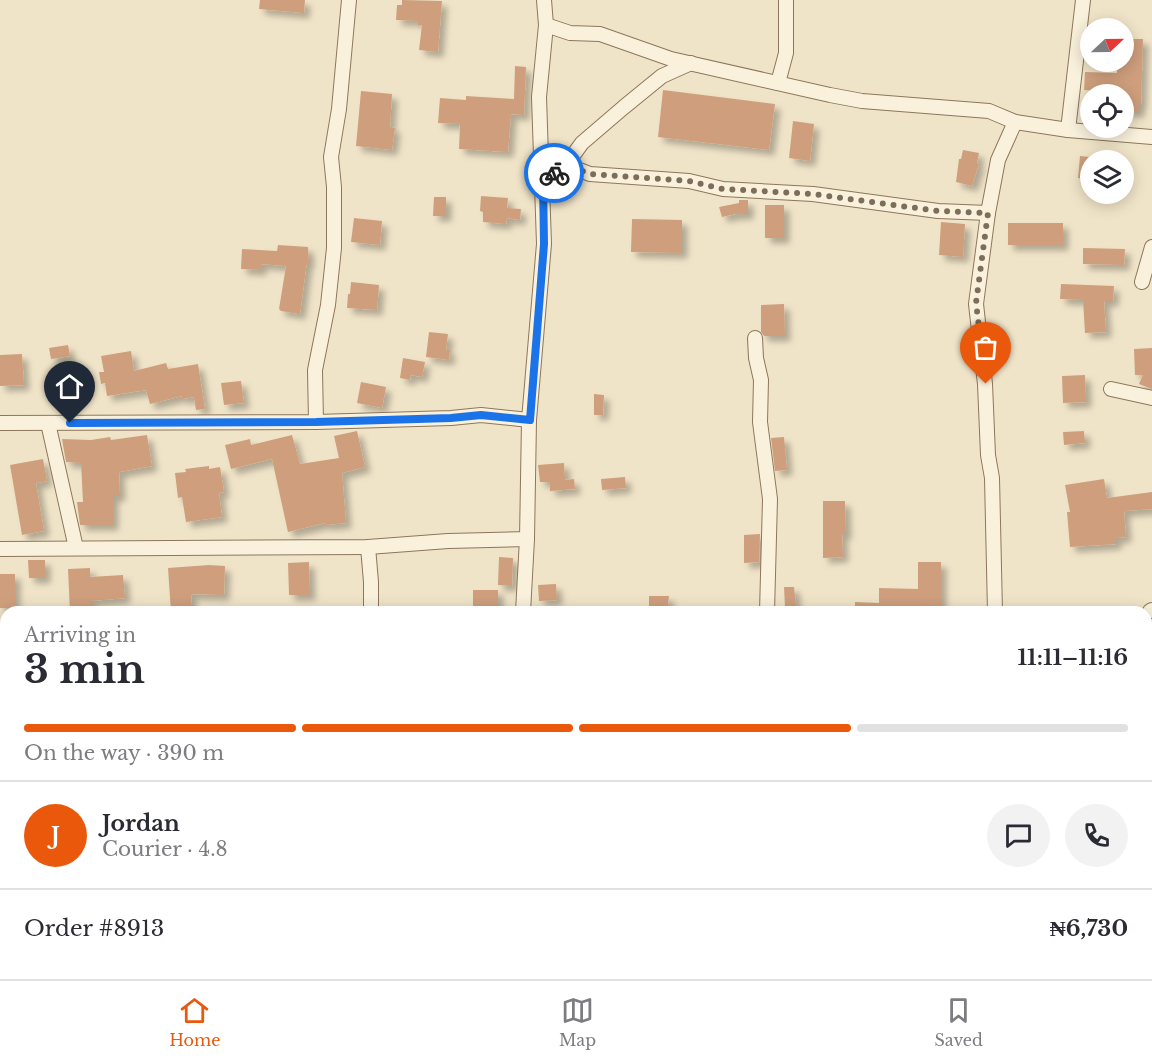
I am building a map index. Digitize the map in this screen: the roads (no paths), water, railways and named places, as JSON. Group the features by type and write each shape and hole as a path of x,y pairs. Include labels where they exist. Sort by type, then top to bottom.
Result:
{"street":[{"path":"316,422 315,370 328,305 334,248 334,188 331,157 339,109 349,0"},
{"path":"524,606 530,420 544,244 539,97 546,25 544,0"},
{"path":"778,83 786,53 786,0"},
{"path":"1068,130 1083,0"},
{"path":"546,25 570,33 600,34 671,59 862,101 989,111 1015,122 1068,130 1152,136"},
{"path":"543,181 566,165 582,143 624,107 663,76 691,63"},
{"path":"995,606 992,478 988,455 986,384 976,303 988,213 998,160 1015,122"},
{"path":"566,165 590,174 689,181 723,189 813,194 938,211 988,213"},
{"path":"1143,282 1152,246"},
{"path":"755,338 760,380 760,422 770,499 767,606"},
{"path":"1111,389 1152,398"},
{"path":"0,423 316,422 481,415 530,420"},
{"path":"48,423 76,548"},
{"path":"0,549 368,547 448,541 527,539"},
{"path":"368,547 371,606"}]}
